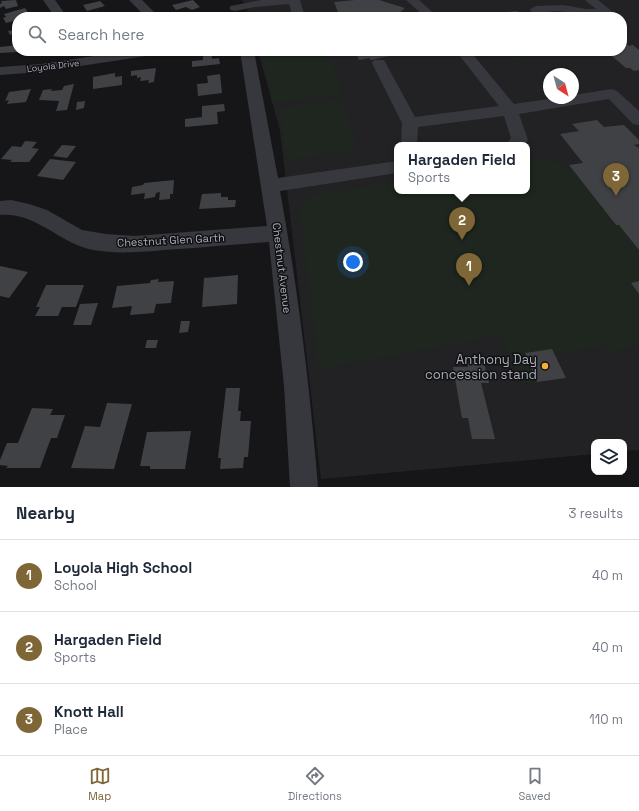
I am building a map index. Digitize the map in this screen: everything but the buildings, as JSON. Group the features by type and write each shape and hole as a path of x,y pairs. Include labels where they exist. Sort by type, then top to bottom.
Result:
{"street":[{"path":"49,0 57,12"},
{"path":"135,0 148,12"},
{"path":"234,8 294,0 298,12"},
{"path":"412,0 426,12"},
{"path":"591,0 607,12"},
{"path":"265,3 267,12"},
{"path":"536,10 563,8 586,12"},
{"name":"Loyola Drive","path":"0,71 90,56"},
{"name":"Chestnut Avenue","path":"248,56 278,233 297,386 304,487"},
{"path":"467,56 510,110 514,126 520,140 517,142"},
{"path":"379,63 410,123 409,142"},
{"path":"410,123 510,110 612,94 639,120"},
{"path":"270,186 394,167"},
{"name":"Chestnut Glen Garth","path":"0,208 23,210 44,218 64,232 79,238 113,243 135,244 278,233"}],"shaded area":[{"path":"241,0 639,0 639,450 627,451 627,439 591,439 591,454 321,479 280,130 259,56 627,56 627,12 248,12 246,4"},
{"path":"263,56 329,56 343,94 272,103"},
{"path":"511,56 529,56 516,61"},
{"path":"341,99 359,150 287,160 279,108"},
{"path":"544,158 571,168 616,225 619,225 639,250 639,281 631,283 639,294 639,346 609,352 605,346 555,354 566,378 523,384 499,335 319,370 299,206 309,195 394,181 394,194 530,194 530,160"}],"place":[{"name":"Knott Hall","path":"616,196"},
{"name":"Hargaden Field","path":"462,240"},
{"name":"Loyola High School","path":"469,286"},
{"name":"Anthony Day concession stand","path":"545,366"}]}
